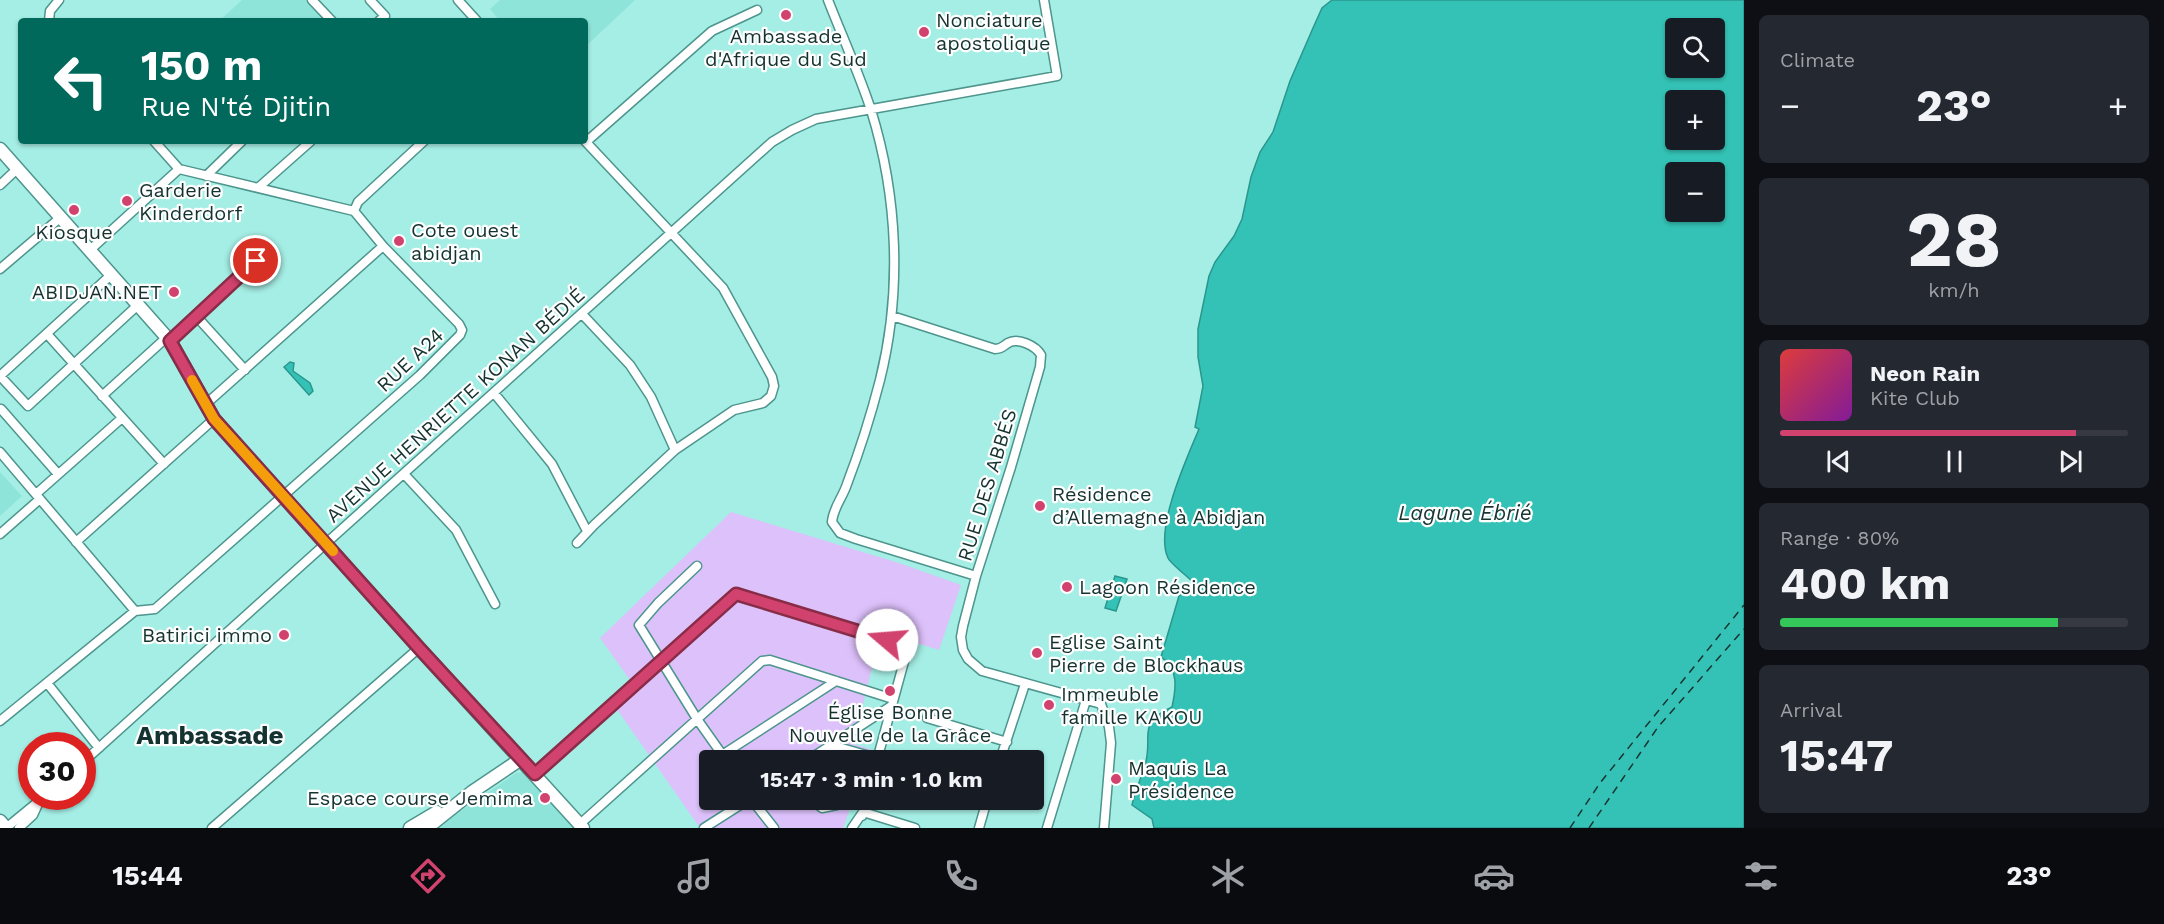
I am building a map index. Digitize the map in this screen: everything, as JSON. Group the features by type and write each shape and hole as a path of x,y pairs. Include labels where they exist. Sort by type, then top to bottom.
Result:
{"street":[{"path":"49,18 50,11 59,0"},
{"path":"312,0 329,18"},
{"path":"370,0 383,18"},
{"path":"458,0 474,18"},
{"path":"828,0 871,110 881,150 893,227 895,265 890,335 870,417 847,486 834,510 832,522 840,533 976,576"},
{"name":"AVENUE HENRIETTE KONAN BÉDIÉ","path":"96,751 772,142 816,119 1057,76 1044,0"},
{"path":"588,138 712,31 757,10"},
{"path":"157,144 179,169 354,211 358,202 421,144"},
{"path":"206,176 240,144"},
{"path":"259,187 307,144"},
{"path":"577,543 587,531 675,450 734,410 763,403 771,396 774,386 772,377 728,294 588,144"},
{"path":"0,149 168,339 214,419 581,826 697,719 766,660 836,681 892,703"},
{"path":"0,185 17,169"},
{"path":"90,250 179,169"},
{"name":"RUE A24","path":"283,495 420,375 460,335 462,330 459,324 383,246 354,211"},
{"path":"0,269 61,217"},
{"path":"206,404 383,246"},
{"path":"102,396 197,317 256,261"},
{"path":"112,274 0,376 28,406 138,305"},
{"path":"582,314 630,365 651,397 675,450"},
{"name":"RUE DES ABBÉS","path":"892,316 995,349 1000,349 1008,343 1022,342 1036,348 1041,355 1040,367 976,576 961,637 963,650 968,659 982,671 1086,700"},
{"path":"197,317 245,370"},
{"path":"47,334 164,464"},
{"path":"494,393 552,464 587,531"},
{"path":"1,409 58,474"},
{"path":"0,534 58,474 122,418"},
{"path":"76,542 214,419"},
{"path":"0,452 135,611"},
{"path":"404,474 456,530 495,604"},
{"path":"0,721 135,611 155,609 283,495"},
{"path":"698,566 658,603 639,625 718,750"},
{"path":"535,774 736,594 908,647 892,703 882,750"},
{"path":"212,828 419,648"},
{"path":"736,750 836,681"},
{"path":"47,683 99,748"},
{"path":"1003,750 1025,684"},
{"path":"1047,828 1086,700 1101,704 1109,727 1111,743 1104,828"},
{"path":"823,750 892,703"},
{"path":"927,718 1006,742"},
{"path":"831,745 847,750"},
{"path":"427,828 472,792 520,759"},
{"path":"410,828 472,792"},
{"path":"0,821 6,828 29,810"},
{"path":"20,828 35,810"},
{"path":"704,828 734,810"},
{"path":"759,810 774,828"},
{"path":"979,828 984,810"},
{"path":"852,828 863,812"},
{"path":"859,828 863,812"},
{"path":"863,812 915,828"}],"shaded area":[{"path":"242,0 306,0 323,18 222,18"},
{"path":"500,0 635,0 588,44 588,18 498,18 490,9"},
{"path":"0,472 22,496 0,516"},
{"path":"731,512 899,563 961,585 939,650 900,638 880,636 853,744 870,750 699,750 699,810 849,810 843,828 700,828 616,708 637,690 600,638"},
{"path":"524,772 574,828 440,828 516,773"}],"water":[{"name":"Lagune Ébrié","path":"1332,0 1744,0 1744,828 1154,828 1152,819 1132,805 1145,765 1150,725 1153,719 1172,707 1175,679 1171,667 1161,657 1179,596 1194,583 1168,558 1165,530 1168,512 1180,475 1199,429 1195,427 1203,386 1198,357 1198,329 1209,276 1215,262 1234,236 1242,219 1251,177 1260,152 1273,132 1290,81 1322,8"},
{"path":"290,362 294,363 293,371 310,383 313,391 309,395 284,367"},
{"path":"1115,576 1127,579 1116,611 1105,608"}],"ferry route":[{"path":"1570,828 1600,783 1744,605"},
{"path":"1589,828 1658,727 1744,629"}],"slow traffic":[{"path":"192,380 214,419 333,551"}],"place":[{"name":"Ambassade d'Afrique du Sud","path":"786,15"},
{"name":"Nonciature apostolique","path":"924,32"},
{"name":"Garderie Kinderdorf","path":"127,201"},
{"name":"Kiosque","path":"74,210"},
{"name":"Cote ouest abidjan","path":"399,241"},
{"name":"ABIDJAN.NET","path":"174,292"},
{"name":"Résidence d’Allemagne à Abidjan","path":"1040,506"},
{"name":"Lagoon Résidence","path":"1067,587"},
{"name":"Batirici immo","path":"284,635"},
{"name":"Eglise Saint Pierre de Blockhaus","path":"1037,653"},
{"name":"Église Bonne Nouvelle de la Grâce","path":"890,691"},
{"name":"Immeuble famille KAKOU","path":"1049,705"},
{"name":"Maquis La Présidence","path":"1116,779"},
{"name":"Espace course Jemima","path":"545,798"}],"district":[{"name":"Ambassade","path":"210,735"}],"route":[{"path":"256,261 170,341 214,419 535,774 736,594 887,640"}]}
